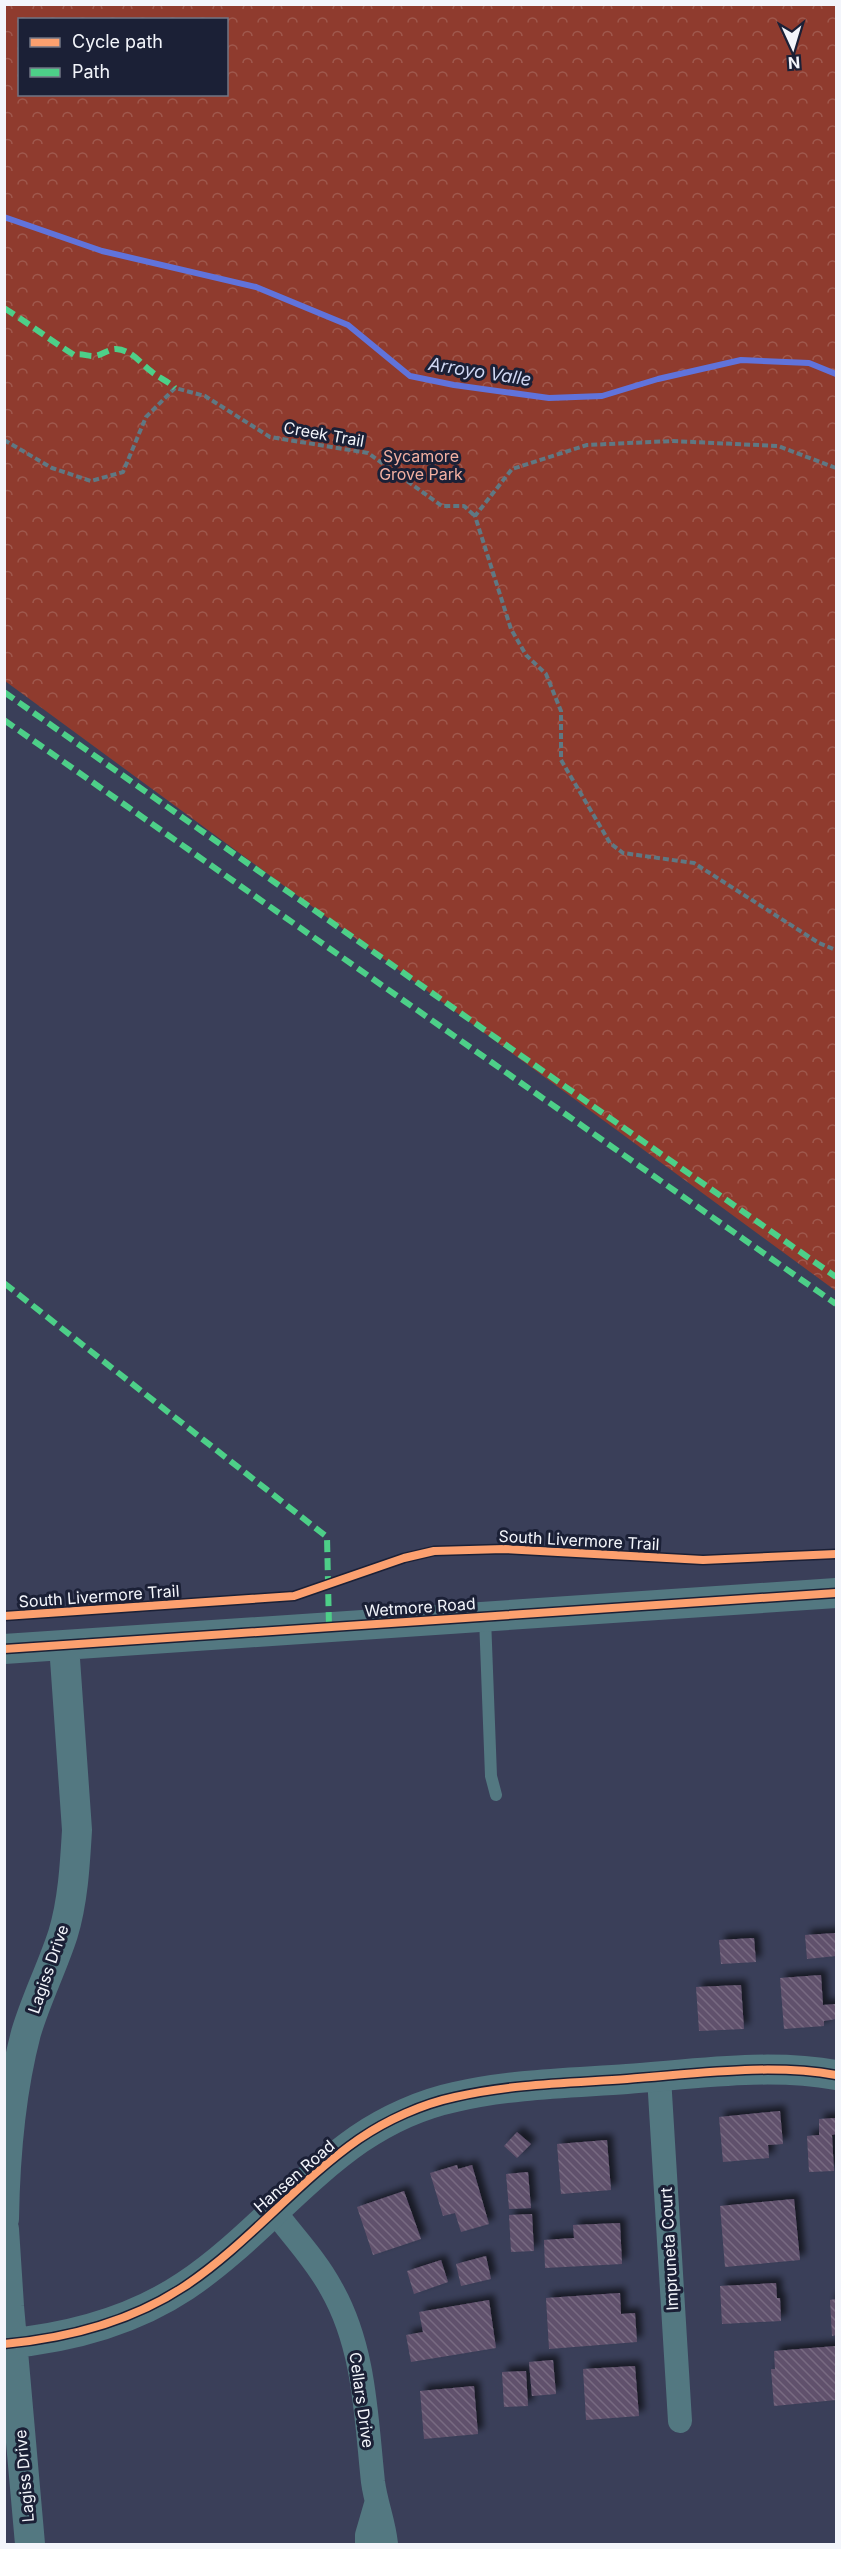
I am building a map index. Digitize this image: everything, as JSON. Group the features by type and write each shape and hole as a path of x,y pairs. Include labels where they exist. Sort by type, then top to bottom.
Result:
{"street":[{"name":"Wetmore Road","path":"4,1649 837,1593"},
{"name":"Lagiss Drive","path":"4,2219 7,2143 15,2084 31,2016 62,1935 76,1852 77,1830 64,1646"},
{"name":"Hansen Road","path":"9,2343 78,2333 116,2322 152,2306 185,2286 217,2262 333,2159 360,2138 421,2107 454,2097 505,2088 766,2070 821,2072 837,2075"},
{"name":"Impruneta Court","path":"659,2077 680,2421"},
{"name":"Cellars Drive","path":"274,2211 323,2274 347,2322 361,2374 376,2504 385,2532 386,2544"},
{"name":"Lagiss Drive","path":"4,2229 9,2343 30,2544"},
{"name":"Cellars Drive","path":"368,2544 367,2535 376,2504"}],"lane":[{"path":"485,1616 490,1764 496,1795"}],"path":[{"path":"837,468 778,446 672,441 587,445 512,469 475,516 511,629 526,655 546,674 561,711 561,760 610,843 623,853 694,862 819,943 837,950"}],"green space":[{"name":"Sycamore Grove Park","path":"5,4 836,5 836,1291 5,681"}],"building":[{"path":"836,1933 836,1956 807,1959 805,1935"},
{"path":"754,1938 756,1962 721,1964 719,1940"},
{"path":"821,1975 823,2005 836,2004 836,2019 824,2021 824,2026 784,2029 780,1978"},
{"path":"741,1985 744,2029 699,2031 696,1987"},
{"path":"780,2111 783,2144 768,2145 769,2158 723,2162 719,2117"},
{"path":"836,2118 836,2134 832,2135 834,2171 809,2172 807,2136 819,2135 819,2119"},
{"path":"517,2132 531,2144 517,2158 504,2146"},
{"path":"607,2140 611,2190 561,2194 557,2144"},
{"path":"457,2165 458,2169 472,2165 489,2224 461,2232 455,2213 443,2216 430,2173"},
{"path":"528,2172 531,2208 509,2209 506,2174"},
{"path":"404,2191 421,2239 373,2255 357,2207"},
{"path":"794,2199 800,2260 725,2267 720,2206"},
{"path":"532,2214 534,2251 511,2252 509,2215"},
{"path":"620,2223 622,2264 545,2268 544,2240 574,2238 573,2225"},
{"path":"486,2256 491,2279 461,2286 456,2264"},
{"path":"441,2260 448,2282 414,2294 407,2271"},
{"path":"776,2283 777,2298 780,2298 781,2321 722,2324 720,2286"},
{"path":"620,2293 621,2314 635,2313 637,2342 549,2349 546,2298"},
{"path":"836,2299 836,2335 832,2336 830,2300"},
{"path":"489,2300 496,2348 411,2362 406,2335 423,2332 419,2312"},
{"path":"836,2346 836,2400 774,2406 771,2369 775,2369 774,2351"},
{"path":"553,2360 556,2394 532,2396 529,2362"},
{"path":"635,2366 639,2416 586,2420 583,2369"},
{"path":"526,2371 528,2406 504,2407 502,2372"},
{"path":"474,2386 478,2434 424,2439 420,2391"}],"waterway":[{"name":"Arroyo Valle","path":"4,217 102,251 256,287 348,325 410,376 454,385 549,398 602,396 658,379 741,360 809,363 836,374"}],"marked path":[{"path":"4,308 74,355 96,356 113,349 122,350 131,354 175,388"},
{"path":"4,692 836,1277"},
{"path":"4,720 836,1304"},
{"path":"4,1283 327,1537 329,1627"}],"cycle path":[{"name":"South Livermore Trail","path":"4,1616 294,1596 404,1558 434,1551 504,1549 703,1560 836,1554"},
{"path":"4,1649 836,1593"},
{"path":"4,2344 76,2333 121,2319 164,2299 185,2286 230,2251 315,2174 359,2139 393,2119 430,2104 455,2097 519,2087 705,2072 785,2070 836,2075"}]}
